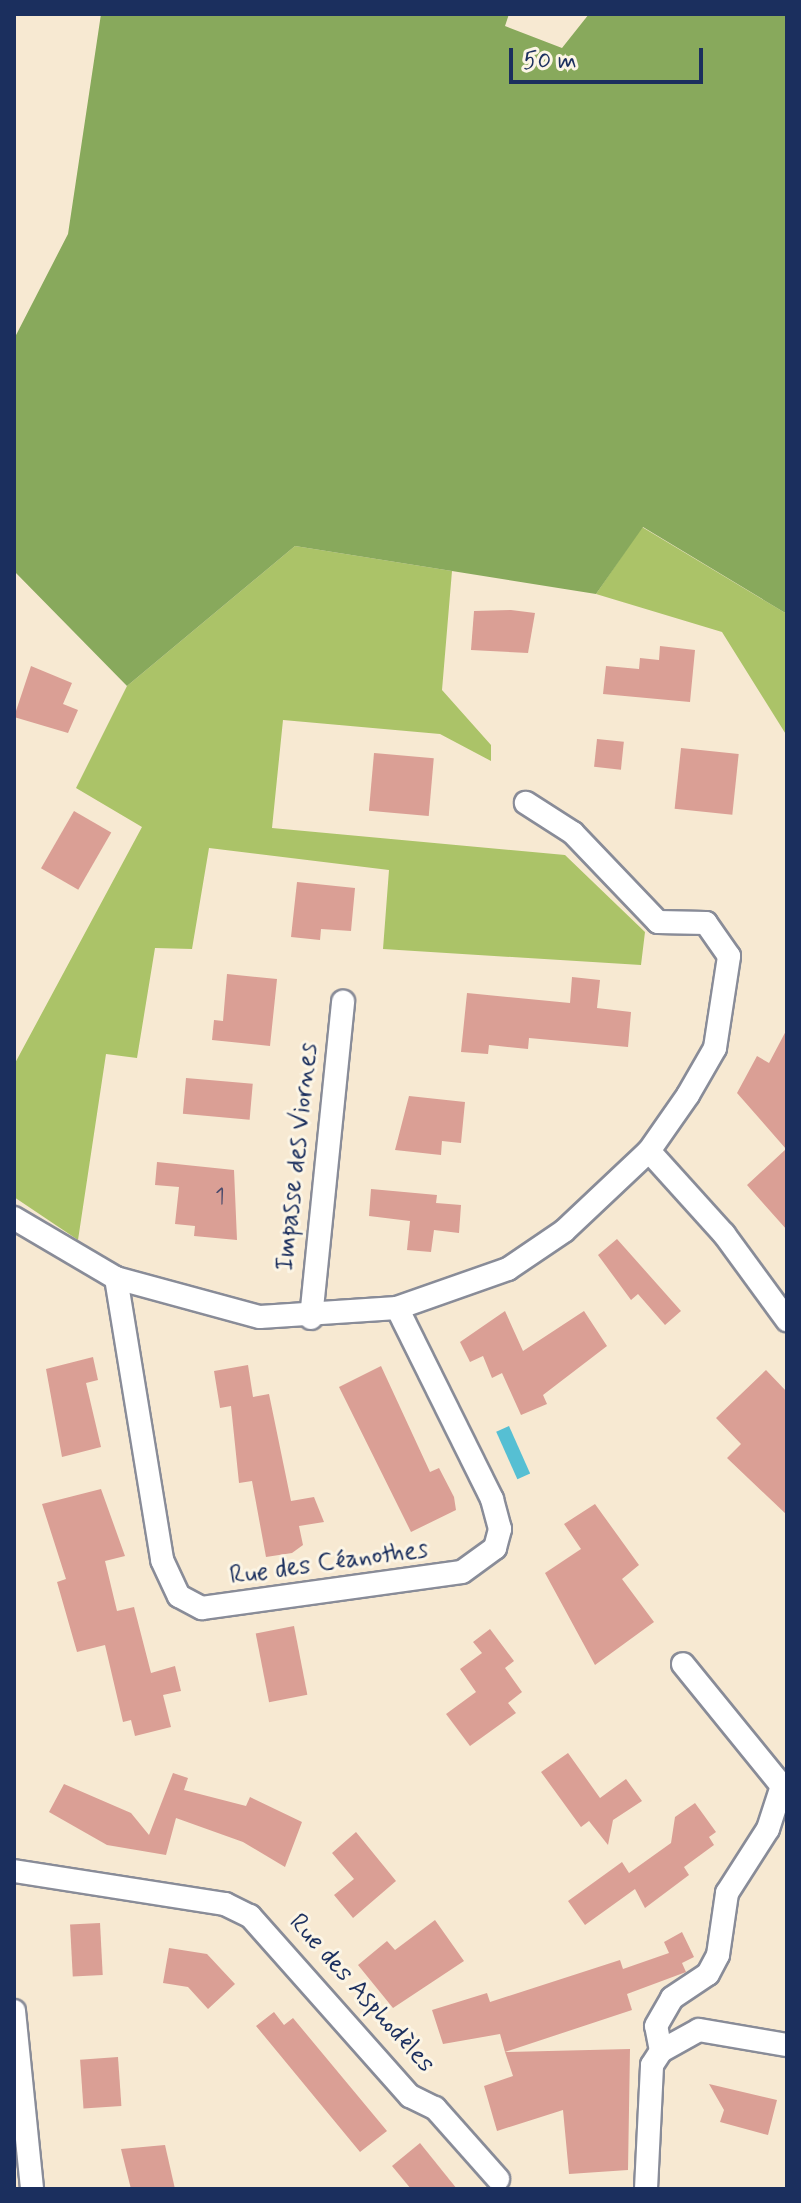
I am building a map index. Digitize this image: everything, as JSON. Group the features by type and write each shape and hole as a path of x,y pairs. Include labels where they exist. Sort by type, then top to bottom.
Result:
{"street":[{"path":"14,1218 116,1278 233,1312 311,1318 397,1308 508,1269 612,1191 649,1151 715,1048 729,956 706,923 658,922 573,833 526,803"},
{"name":"Impasse des Viornes","path":"311,1318 343,1002"},
{"path":"649,1151 724,1234 787,1320"},
{"name":"Rue des Céanothes","path":"116,1278 167,1579 202,1608 462,1572 495,1548 500,1529 492,1499 397,1308"},
{"path":"661,2051 656,2026 672,1998 708,1974 718,1955 727,1893 768,1829 782,1786 683,1664"},
{"name":"Rue des Asphodèles","path":"14,1871 210,1901 250,1916 410,2096 435,2108 498,2179"},
{"path":"14,2011 32,2189"},
{"path":"646,2189 652,2065 661,2051 699,2030 787,2045"}],"green space":[{"path":"101,14 509,14 505,26 562,48 589,14 787,14 787,614 643,527 596,594 295,546 127,686 14,571 14,339 68,234"},
{"path":"642,527 787,614 787,736 722,632 596,594"},
{"path":"295,546 452,571 442,690 491,745 491,761 440,734 283,720 272,828 565,855 645,932 641,965 383,949 389,870 209,848 192,949 155,948 137,1058 106,1054 78,1240 14,1197 14,1065 142,827 76,788 127,686"}],"water":[{"path":"509,1426 530,1474 517,1479 496,1432"}],"building":[{"path":"474,611 535,613 528,653 471,650"},
{"path":"660,646 695,650 690,702 603,694 606,666 639,669 640,658 659,660"},
{"path":"31,666 72,683 63,704 78,710 68,733 14,717"},
{"path":"597,739 624,742 621,770 594,767"},
{"path":"681,748 739,754 732,815 675,809"},
{"path":"374,753 434,758 429,816 369,811"},
{"path":"74,811 111,832 78,890 41,868"},
{"path":"297,882 355,888 351,931 321,929 320,940 291,937"},
{"path":"227,974 277,979 270,1046 212,1040 214,1020 223,1021"},
{"path":"572,977 600,980 597,1008 631,1012 628,1047 529,1038 528,1049 489,1045 488,1054 461,1052 467,993 570,1003"},
{"path":"787,1029 787,1230 747,1185 786,1149 737,1093 757,1056 769,1063"},
{"path":"186,1078 253,1084 250,1120 183,1114"},
{"path":"409,1096 465,1102 461,1143 442,1141 441,1155 395,1150"},
{"path":"157,1162 234,1170 237,1240 194,1236 195,1226 175,1224 179,1187 155,1185"},
{"path":"371,1189 437,1195 436,1203 461,1205 459,1233 434,1230 431,1252 407,1250 410,1221 369,1216"},
{"path":"617,1239 681,1311 665,1325 638,1294 631,1300 598,1255"},
{"path":"505,1311 523,1351 584,1311 607,1346 543,1395 547,1404 521,1415 502,1373 492,1378 483,1356 470,1362 460,1342"},
{"path":"93,1357 98,1380 86,1383 101,1447 62,1457 46,1369"},
{"path":"248,1365 253,1397 269,1394 291,1501 314,1497 324,1522 299,1526 303,1545 292,1553 266,1557 252,1481 239,1483 231,1406 220,1408 214,1371"},
{"path":"381,1366 430,1472 439,1468 454,1497 456,1510 411,1532 339,1387"},
{"path":"766,1370 787,1392 787,1515 727,1458 741,1444 716,1418"},
{"path":"101,1489 125,1556 105,1561 117,1611 134,1607 151,1673 175,1666 181,1691 163,1695 171,1727 135,1736 131,1720 123,1722 105,1645 77,1652 57,1582 66,1579 42,1504"},
{"path":"595,1504 639,1565 622,1579 654,1622 595,1665 545,1573 581,1549 564,1524"},
{"path":"294,1626 307,1695 269,1702 256,1633"},
{"path":"490,1629 514,1661 505,1668 522,1692 508,1703 516,1713 470,1746 446,1714 476,1692 460,1669 482,1653 473,1642"},
{"path":"568,1753 600,1798 626,1779 642,1801 613,1820 608,1845 589,1821 581,1827 541,1772"},
{"path":"173,1773 188,1778 184,1790 246,1806 250,1797 302,1822 285,1867 243,1842 176,1818 166,1855 107,1845 49,1812 64,1784 131,1813 149,1835"},
{"path":"695,1803 716,1832 709,1837 714,1845 684,1867 689,1875 645,1908 635,1889 585,1925 568,1901 622,1862 629,1873 671,1843 675,1817"},
{"path":"356,1832 396,1881 353,1918 334,1895 354,1879 332,1853"},
{"path":"435,1920 464,1961 393,2008 358,1965 387,1941 395,1950"},
{"path":"100,1923 103,1975 73,1976 70,1925"},
{"path":"682,1932 694,1957 682,1963 686,1972 627,1994 632,2010 505,2052 500,2034 443,2044 432,2010 487,1993 490,2002 620,1960 623,1969 669,1953 664,1942"},
{"path":"169,1948 207,1954 235,1984 208,2009 188,1987 163,1983"},
{"path":"274,2012 284,2025 293,2018 387,2131 360,2152 256,2026"},
{"path":"630,2049 628,2170 569,2174 563,2110 497,2131 484,2086 513,2076 505,2052"},
{"path":"118,2057 121,2106 84,2109 80,2060"},
{"path":"709,2084 777,2100 768,2135 720,2122 724,2110"},
{"path":"420,2143 457,2189 411,2189 392,2166"},
{"path":"165,2145 175,2189 131,2189 121,2149"}]}
